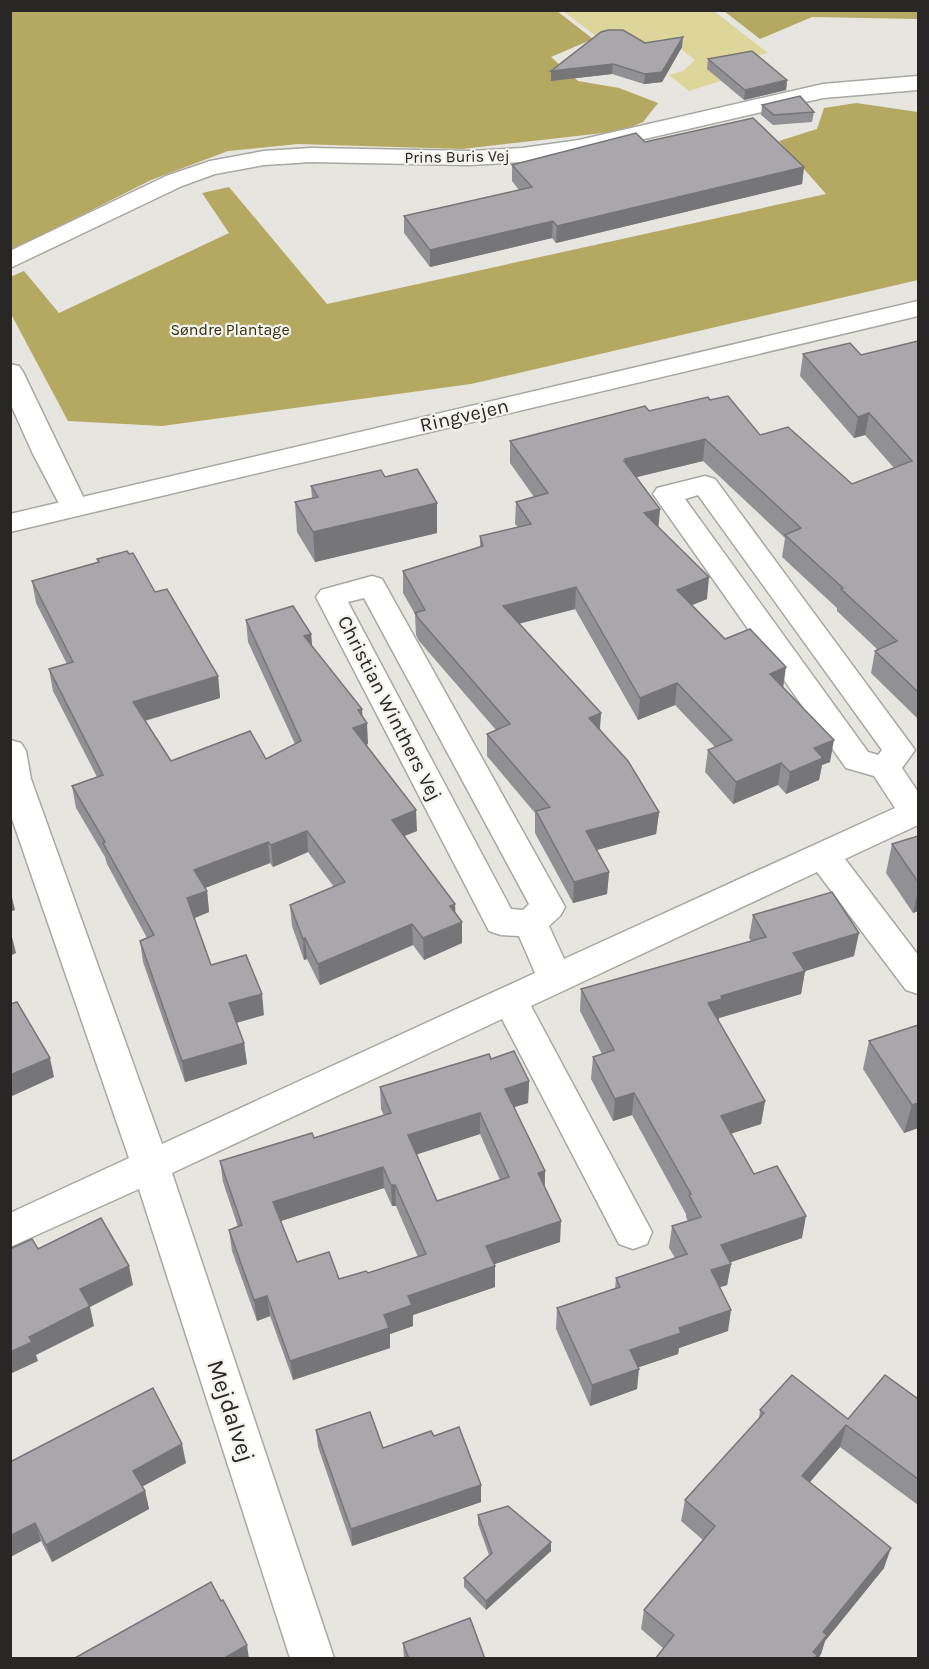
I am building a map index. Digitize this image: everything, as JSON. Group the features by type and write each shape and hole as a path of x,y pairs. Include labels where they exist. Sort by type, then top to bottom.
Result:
{"street":[{"name":"Prins Buris Vej","path":"10,261 174,182 210,168 264,158 311,155 470,158 522,155 579,147 823,91 918,82"},
{"name":"Ringvejen","path":"10,523 918,309"},
{"path":"10,372 74,507"},
{"path":"10,1231 150,1164 917,812 885,768 857,760 667,494 705,485 899,750 885,768"},
{"name":"Christian Winthers Vej","path":"372,586 548,907 530,923 501,922 332,597 372,586"},
{"path":"10,751 15,779 150,1164"},
{"path":"823,855 918,980"},
{"path":"530,923 555,978"},
{"path":"509,999 633,1232"},
{"name":"Mejdalvej","path":"150,1164 312,1659"}],"shaded area":[{"path":"563,11 714,11 768,53 729,63 740,75 689,91 669,75 683,71 695,60 681,49 647,49 600,39"}],"green space":[{"path":"918,10 918,19 812,17 760,39 724,11"},
{"path":"11,11 557,11 593,39 551,57 578,81 619,88 658,103 643,122 621,131 462,149 298,144 228,151 151,180 11,251"},
{"name":"Søndre Plantage","path":"856,103 918,112 918,280 471,384 162,426 68,421 11,314 10,277 24,271 59,313 229,233 202,193 229,187 327,304 826,194 779,141 817,129 824,108"}],"building":[{"path":"623,30 645,43 683,37 662,72 645,74 613,64 551,71 601,32"},
{"path":"752,51 787,80 745,90 708,59"},
{"path":"800,96 814,112 774,115 762,105"},
{"path":"753,118 804,167 557,226 553,221 430,250 404,216 532,187 512,165 636,133 645,142"},
{"path":"918,341 918,692 875,651 897,641 785,535 801,528 705,439 624,461 660,509 644,513 709,577 677,590 725,639 750,629 786,667 770,674 834,740 814,748 823,758 790,772 781,763 736,782 708,750 732,740 677,683 640,698 576,587 503,606 601,713 589,718 628,761 659,812 586,831 609,872 574,882 536,811 550,807 487,734 510,724 419,619 415,613 425,610 403,571 483,546 480,536 531,524 516,502 548,493 510,441 645,406 649,411 708,397 710,400 728,396 760,435 788,427 852,484 912,461 869,413 858,417 803,354 850,343 861,355"},
{"path":"417,469 437,503 313,532 295,502 318,497 311,486 381,470 385,477"},
{"path":"127,551 129,554 133,553 155,592 167,589 218,676 133,702 171,761 250,731 266,759 301,741 246,620 293,606 311,634 304,636 362,709 358,710 367,723 353,728 416,810 392,820 455,904 450,906 462,922 423,938 412,924 318,964 305,938 303,939 290,905 345,882 307,831 271,845 268,842 194,870 207,891 187,898 211,965 246,955 262,994 229,1003 244,1043 182,1061 140,941 154,935 103,843 105,842 72,786 103,775 49,669 73,662 32,581 99,562 97,559"},
{"path":"918,836 918,882 892,844"},
{"path":"832,892 859,933 793,953 805,971 721,996 722,999 708,1003 765,1101 721,1116 754,1174 777,1166 806,1216 721,1245 731,1264 711,1270 731,1310 679,1328 681,1333 630,1350 639,1369 592,1385 557,1308 620,1287 616,1278 687,1254 672,1226 701,1217 689,1195 691,1194 634,1093 615,1099 593,1057 614,1050 581,989 766,937 753,915"},
{"path":"17,1002 50,1058 10,1075 10,1004"},
{"path":"918,1025 918,1103 912,1105 869,1041"},
{"path":"514,1051 529,1081 505,1089 545,1171 538,1173 561,1221 486,1246 495,1266 408,1296 412,1305 384,1315 389,1328 290,1361 267,1296 254,1300 229,1230 242,1225 220,1161 312,1133 314,1138 391,1113 380,1087 489,1054 491,1059","holes":["480,1113 509,1177 437,1201 408,1135","383,1167 391,1185 395,1185 426,1254 368,1273 366,1271 339,1279 329,1252 297,1262 273,1202"]},
{"path":"101,1218 129,1266 80,1289 90,1306 29,1337 32,1342 10,1352 10,1249 32,1239 38,1249"},
{"path":"792,1375 848,1419 885,1375 918,1399 918,1479 846,1425 802,1476 891,1548 823,1632 827,1635 813,1652 817,1655 815,1659 655,1659 674,1635 644,1610 715,1526 685,1500 764,1413 760,1410"},
{"path":"153,1388 182,1444 133,1471 145,1491 46,1545 35,1523 10,1536 10,1462"},
{"path":"370,1412 383,1448 431,1431 434,1436 459,1427 481,1485 351,1529 316,1430"},
{"path":"508,1506 551,1542 486,1601 464,1578 492,1553 478,1515"},
{"path":"211,1582 247,1645 223,1659 73,1659"},
{"path":"470,1618 485,1659 409,1659 403,1643"}]}
